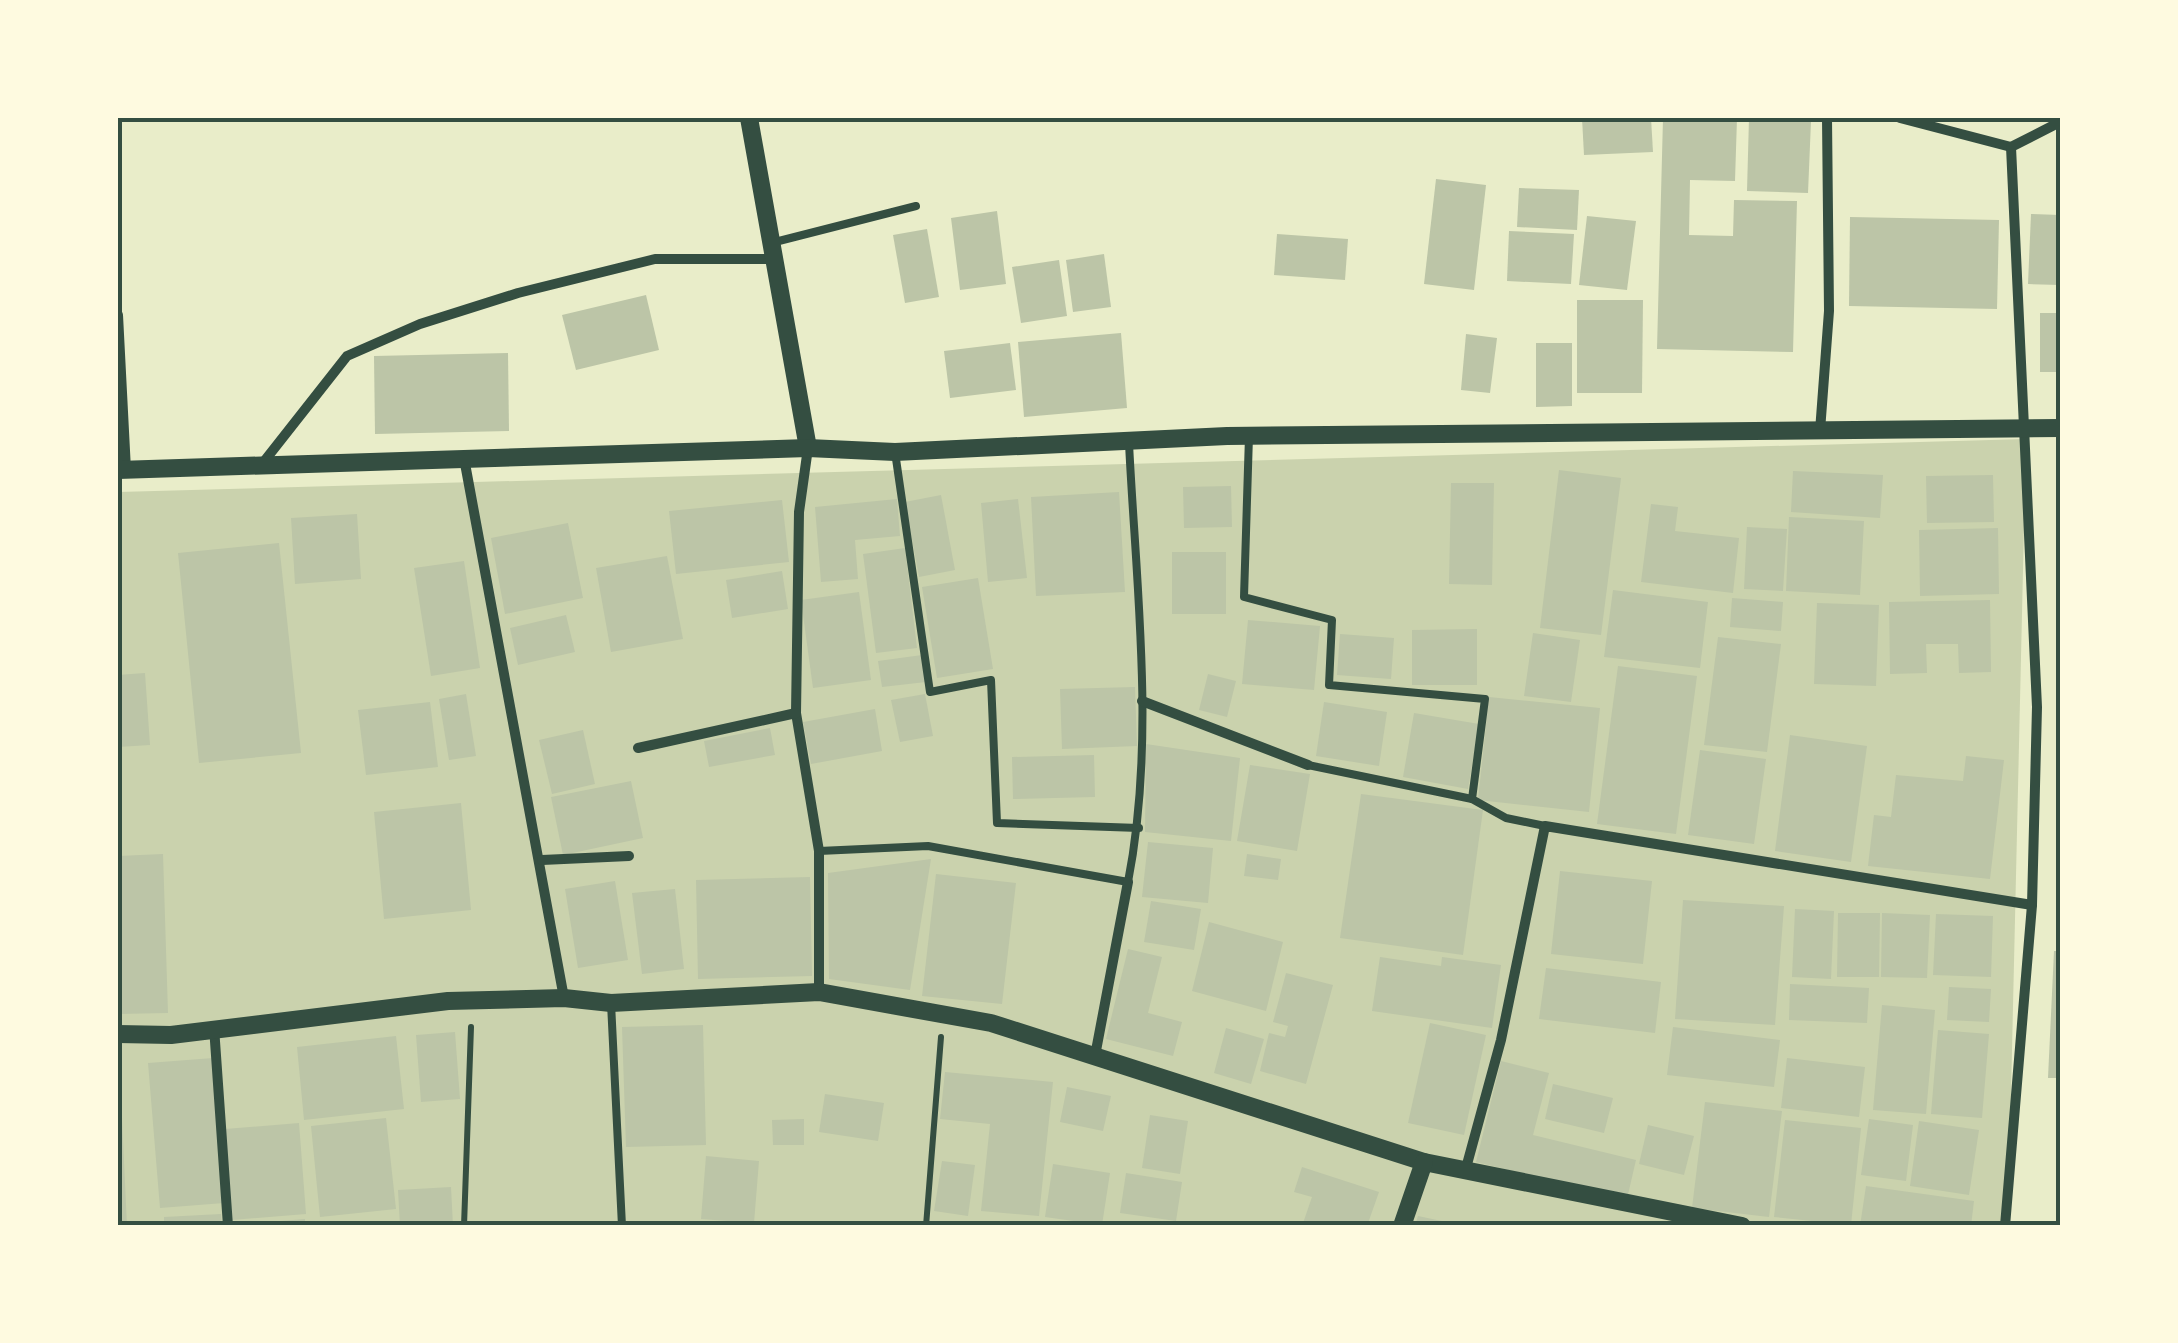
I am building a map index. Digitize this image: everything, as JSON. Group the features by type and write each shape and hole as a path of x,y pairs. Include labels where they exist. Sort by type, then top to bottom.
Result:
{"street":[{"path":"749,118 808,448 799,512 796,713 819,851 819,992"},
{"path":"1820,431 1829,311 1827,118"},
{"path":"1900,118 2011,148 2060,122"},
{"path":"2006,1226 2032,904 2037,707 2028,430 2011,148"},
{"path":"262,464 346,356 420,324 518,293 655,259 772,251"},
{"path":"118,315 122,470 808,448 895,452 1249,436 2060,428"},
{"path":"464,457 542,860 564,998"},
{"path":"1142,701 1308,765"},
{"path":"638,748 796,713"},
{"path":"1466,1168 1501,1040 1545,826 2032,904"},
{"path":"542,860 629,856"},
{"path":"1095,1056 1128,882"},
{"path":"118,1034 172,1035 214,1026 471,1000 564,998 611,1003 819,992 991,1023 1424,1162 1466,1168 1674,1220 1742,1226"},
{"path":"214,1026 228,1226"},
{"path":"1402,1226 1424,1162"}],"lane":[{"path":"772,251 916,206"},
{"path":"1249,436 1244,598 1332,620 1329,685 1486,699 1472,800"},
{"path":"819,851 928,846 1128,882 1139,828 1142,701 1128,439"},
{"path":"895,452 930,692 990,680 997,823 1139,828"},
{"path":"1308,765 1472,800 1506,818 1545,826"},
{"path":"611,1003 622,1226"}],"path":[{"path":"464,1226 471,1000"},
{"path":"926,1226 942,1017"}],"green space":[{"path":"2026,439 2008,1225 118,1225 118,492"}],"building":[{"path":"1582,118 1651,118 1653,152 1584,155"},
{"path":"1663,118 1737,118 1735,181 1690,180 1689,235 1733,236 1734,200 1797,201 1793,352 1657,349"},
{"path":"1749,118 1811,121 1808,193 1747,191"},
{"path":"1436,179 1486,185 1474,290 1424,284"},
{"path":"1519,188 1579,190 1577,230 1517,227"},
{"path":"997,211 1006,284 960,290 951,218"},
{"path":"2031,214 2060,215 2060,285 2028,284"},
{"path":"1587,216 1636,221 1627,290 1579,285"},
{"path":"1850,217 1999,220 1997,309 1849,306"},
{"path":"927,229 939,297 905,303 893,235"},
{"path":"1509,231 1574,234 1571,284 1507,281"},
{"path":"1277,234 1348,239 1345,280 1274,275"},
{"path":"1104,254 1111,307 1073,312 1066,260"},
{"path":"1059,260 1067,316 1021,323 1012,267"},
{"path":"646,295 659,350 576,370 562,315"},
{"path":"1577,300 1643,300 1642,393 1577,393"},
{"path":"2040,313 2060,313 2060,372 2040,372"},
{"path":"1121,333 1127,408 1024,417 1018,342"},
{"path":"1466,334 1497,338 1490,393 1461,390"},
{"path":"1010,343 1016,390 950,398 944,351"},
{"path":"1536,343 1572,343 1572,406 1536,407"},
{"path":"508,353 509,431 375,434 374,356"},
{"path":"1559,470 1621,478 1601,635 1540,628"},
{"path":"1793,471 1883,475 1880,518 1791,512"},
{"path":"1993,475 1994,522 1927,523 1926,476"},
{"path":"1451,483 1494,483 1492,585 1449,584"},
{"path":"1231,486 1232,527 1184,528 1183,487"},
{"path":"1119,492 1125,592 1036,596 1031,497"},
{"path":"941,495 955,570 919,577 905,502"},
{"path":"897,499 900,536 855,540 858,579 821,582 815,507"},
{"path":"1018,499 1027,578 988,582 981,503"},
{"path":"782,500 789,562 676,574 669,511"},
{"path":"1651,504 1678,507 1675,531 1739,538 1733,593 1641,582"},
{"path":"357,514 361,579 295,584 291,518"},
{"path":"1789,517 1864,521 1860,595 1786,591"},
{"path":"568,523 583,598 505,614 491,538"},
{"path":"1747,527 1787,529 1783,591 1744,589"},
{"path":"1998,528 1999,594 1920,596 1919,530"},
{"path":"279,543 301,753 199,763 178,553"},
{"path":"905,548 917,648 876,653 863,554"},
{"path":"1172,552 1226,552 1226,614 1172,614"},
{"path":"667,556 683,639 611,652 596,568"},
{"path":"464,561 480,668 431,676 414,568"},
{"path":"782,571 788,609 732,618 726,580"},
{"path":"978,578 993,669 937,678 922,587"},
{"path":"1613,590 1708,602 1700,668 1604,657"},
{"path":"859,592 871,680 813,688 801,600"},
{"path":"1732,598 1783,602 1781,631 1730,627"},
{"path":"1990,600 1991,672 1959,673 1958,644 1926,644 1927,673 1890,674 1889,602"},
{"path":"1817,603 1879,605 1876,686 1814,684"},
{"path":"566,615 575,652 518,665 510,628"},
{"path":"1248,620 1320,626 1314,690 1242,684"},
{"path":"1477,629 1477,685 1412,685 1412,630"},
{"path":"1533,633 1580,640 1571,702 1524,696"},
{"path":"1340,634 1394,638 1391,679 1337,675"},
{"path":"1718,637 1781,644 1767,752 1704,745"},
{"path":"922,655 926,682 882,687 878,661"},
{"path":"1618,666 1697,676 1676,834 1597,824"},
{"path":"145,673 150,745 118,747 118,675"},
{"path":"1208,674 1236,681 1227,717 1199,710"},
{"path":"1135,687 1137,746 1062,749 1060,689"},
{"path":"466,694 476,756 449,760 439,699"},
{"path":"925,694 933,736 900,742 891,700"},
{"path":"1489,697 1600,708 1589,812 1478,800"},
{"path":"430,702 438,767 366,775 358,710"},
{"path":"1324,702 1387,712 1379,766 1316,756"},
{"path":"875,709 882,751 811,764 803,722"},
{"path":"1414,713 1479,724 1468,789 1403,777"},
{"path":"770,728 775,755 709,767 704,741"},
{"path":"583,730 595,784 552,794 539,740"},
{"path":"1790,735 1867,746 1851,862 1775,851"},
{"path":"1146,744 1240,758 1231,841 1145,832"},
{"path":"1700,750 1766,759 1754,844 1688,835"},
{"path":"1094,755 1095,797 1013,799 1012,757"},
{"path":"1966,756 2004,760 1990,879 1868,866 1874,815 1891,817 1896,775 1963,781"},
{"path":"1250,765 1310,774 1297,851 1237,841"},
{"path":"631,781 643,838 563,855 551,797"},
{"path":"1361,794 1483,810 1463,955 1340,938"},
{"path":"461,803 471,910 384,919 374,812"},
{"path":"1148,842 1213,848 1208,903 1142,897"},
{"path":"163,854 168,1013 118,1014 118,856"},
{"path":"1247,854 1281,859 1278,880 1244,876"},
{"path":"931,859 910,990 829,979 828,873"},
{"path":"1560,871 1652,881 1643,964 1551,954"},
{"path":"936,874 1016,883 1002,1004 922,996"},
{"path":"810,877 812,976 698,979 696,880"},
{"path":"615,881 628,960 578,968 565,889"},
{"path":"675,889 684,969 642,974 632,893"},
{"path":"1683,900 1784,906 1775,1025 1675,1019"},
{"path":"1151,901 1201,909 1194,950 1144,942"},
{"path":"1795,909 1834,911 1831,979 1792,977"},
{"path":"1838,913 1880,913 1879,977 1837,977"},
{"path":"1882,913 1930,915 1927,978 1881,977"},
{"path":"1936,914 1993,916 1991,977 1933,975"},
{"path":"1209,922 1283,942 1266,1011 1192,991"},
{"path":"1128,949 1162,957 1148,1013 1182,1022 1173,1056 1106,1039"},
{"path":"2054,951 2060,951 2060,1078 2048,1078"},
{"path":"1380,957 1441,966 1442,957 1501,965 1492,1028 1372,1011"},
{"path":"1546,968 1661,982 1655,1033 1539,1019"},
{"path":"1286,973 1333,985 1306,1084 1260,1071 1269,1033 1285,1037 1288,1026 1273,1022"},
{"path":"1790,984 1869,988 1867,1023 1789,1020"},
{"path":"1949,987 1991,989 1989,1022 1947,1020"},
{"path":"1882,1005 1935,1010 1926,1114 1873,1110"},
{"path":"1430,1023 1486,1035 1464,1135 1408,1123"},
{"path":"703,1025 706,1145 626,1147 622,1027"},
{"path":"1673,1027 1780,1040 1774,1087 1667,1075"},
{"path":"1226,1028 1264,1039 1251,1084 1214,1073"},
{"path":"1938,1030 1989,1034 1982,1118 1931,1114"},
{"path":"455,1032 460,1099 421,1102 416,1035"},
{"path":"396,1036 404,1109 304,1120 297,1047"},
{"path":"213,1058 224,1203 160,1208 148,1063"},
{"path":"1787,1058 1865,1067 1859,1117 1781,1108"},
{"path":"1501,1061 1549,1073 1533,1135 1636,1160 1627,1199 1476,1162"},
{"path":"945,1072 1053,1082 1039,1216 981,1211 990,1124 940,1119"},
{"path":"1553,1084 1613,1098 1604,1133 1545,1119"},
{"path":"1067,1087 1111,1096 1103,1131 1060,1122"},
{"path":"825,1094 884,1103 878,1141 819,1132"},
{"path":"121,1096 127,1226 118,1226"},
{"path":"1705,1102 1782,1111 1769,1217 1692,1208"},
{"path":"1150,1115 1188,1121 1180,1174 1142,1168"},
{"path":"386,1118 396,1209 320,1217 311,1126"},
{"path":"804,1119 804,1145 773,1145 772,1120"},
{"path":"1869,1119 1913,1125 1906,1181 1861,1175"},
{"path":"1785,1120 1861,1128 1851,1225 1774,1217"},
{"path":"1919,1121 1979,1130 1969,1195 1910,1186"},
{"path":"299,1123 306,1214 232,1220 225,1129"},
{"path":"1648,1125 1694,1136 1684,1175 1639,1164"},
{"path":"706,1156 759,1161 754,1223 701,1219"},
{"path":"942,1161 975,1165 968,1216 934,1211"},
{"path":"1053,1164 1110,1173 1102,1225 1045,1217"},
{"path":"1302,1167 1379,1192 1367,1226 1302,1226 1312,1197 1294,1192"},
{"path":"1126,1173 1182,1182 1176,1221 1120,1213"},
{"path":"1866,1186 1974,1201 1971,1226 1860,1226"},
{"path":"451,1187 453,1226 400,1226 398,1190"},
{"path":"221,1214 222,1226 164,1226 164,1217"},
{"path":"1418,1216 1456,1224 1456,1226 1415,1226"},
{"path":"305,1219 305,1226 255,1226 255,1223"}]}
